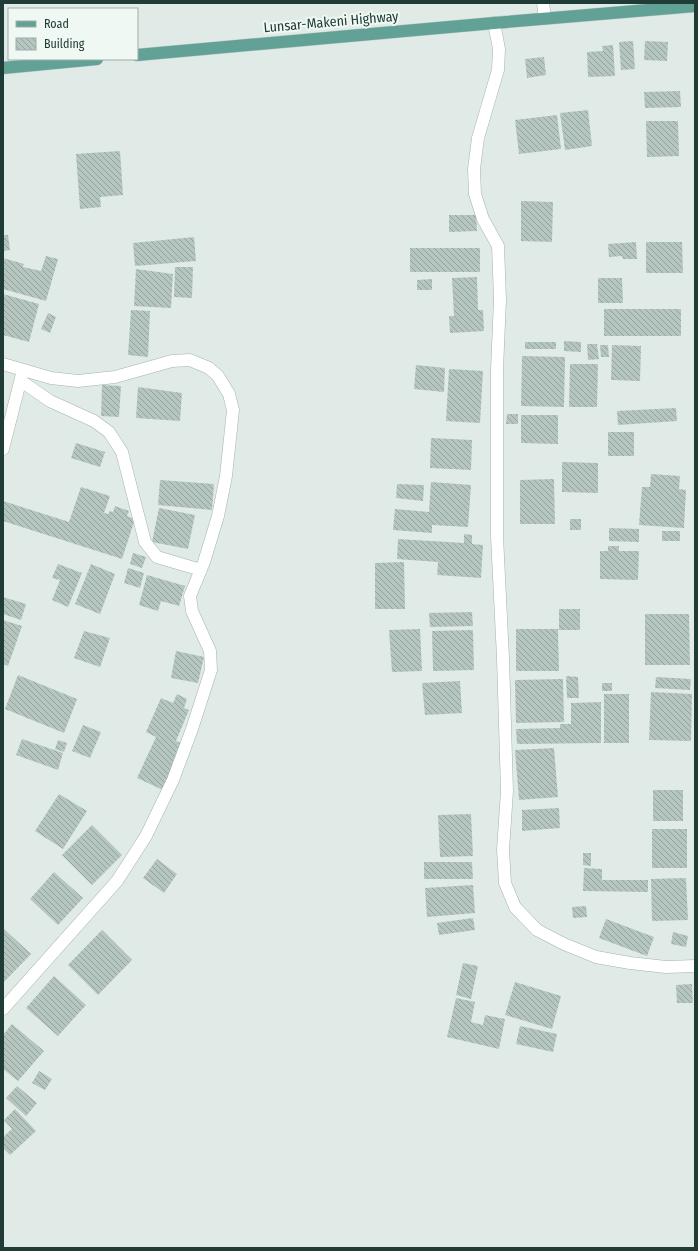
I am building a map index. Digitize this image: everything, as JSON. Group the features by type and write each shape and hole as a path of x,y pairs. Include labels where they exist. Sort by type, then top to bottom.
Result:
{"main road":[{"name":"Lunsar-Makeni Highway","path":"138,55 695,6"},
{"path":"3,68 87,60"}],"street":[{"path":"542,3 545,18"},
{"path":"494,23 498,49 498,70 478,138 474,182 475,194 483,219 498,246 500,292 497,370 497,536 503,658 507,791 504,850 505,883 515,907 537,930 564,944 596,957 630,963 666,967 695,966"},
{"path":"3,1009 117,881 146,836 173,780 192,729 211,670 210,651 192,611 190,596 201,570 218,516 234,410 229,394 218,376 209,368 190,360 172,361 115,377 78,381 22,376"},
{"path":"3,364 22,376 50,401 94,421 109,432 122,452 145,542 150,550 157,557 201,570"},
{"path":"3,449 22,376"}],"building":[{"path":"633,41 635,69 621,70 619,42"},
{"path":"645,41 668,42 667,61 644,60"},
{"path":"613,45 615,76 588,77 587,52 603,51 602,46"},
{"path":"544,57 546,75 527,78 525,59"},
{"path":"680,91 681,107 645,108 644,92"},
{"path":"588,110 592,146 565,150 560,113"},
{"path":"557,115 561,149 519,154 515,120"},
{"path":"646,121 678,121 679,156 647,157"},
{"path":"120,151 123,195 100,197 101,207 80,209 76,154"},
{"path":"521,201 553,202 552,242 521,241"},
{"path":"449,215 476,215 477,231 449,232"},
{"path":"3,235 8,235 10,250 3,251"},
{"path":"194,237 196,261 135,266 133,243"},
{"path":"636,242 637,259 623,259 622,256 609,257 608,244"},
{"path":"646,242 682,242 683,273 646,273"},
{"path":"410,248 480,248 480,272 410,272"},
{"path":"46,256 58,259 46,301 3,289 3,258 24,264 23,267 41,271"},
{"path":"175,267 193,267 192,298 174,297"},
{"path":"136,269 173,274 171,308 134,306"},
{"path":"477,277 478,310 483,310 484,331 450,333 449,316 454,316 452,278"},
{"path":"598,278 622,278 623,303 598,303"},
{"path":"432,279 432,290 417,290 417,280"},
{"path":"3,294 39,304 29,342 3,335"},
{"path":"604,309 681,309 681,336 604,336"},
{"path":"131,310 150,311 148,357 128,355"},
{"path":"48,313 56,317 50,333 41,329"},
{"path":"564,341 581,342 581,352 564,351"},
{"path":"525,342 556,342 556,349 525,349"},
{"path":"587,344 597,344 599,359 588,360"},
{"path":"600,345 608,345 609,357 601,357"},
{"path":"612,345 641,346 640,381 611,380"},
{"path":"522,356 565,357 564,407 521,406"},
{"path":"570,364 598,364 597,407 569,407"},
{"path":"416,365 445,368 444,392 414,389"},
{"path":"449,369 483,371 480,423 446,421"},
{"path":"102,385 121,386 119,417 101,416"},
{"path":"138,387 182,393 180,421 136,418"},
{"path":"676,408 677,421 618,425 617,411"},
{"path":"507,414 518,414 518,424 506,424"},
{"path":"521,415 558,415 558,444 521,443"},
{"path":"608,432 634,432 634,456 608,456"},
{"path":"431,438 472,440 471,470 430,468"},
{"path":"76,443 105,452 100,467 71,458"},
{"path":"562,462 598,463 598,493 562,492"},
{"path":"651,474 680,476 679,489 686,490 684,528 639,525 642,487 650,487"},
{"path":"554,479 555,524 520,524 520,480"},
{"path":"160,480 214,484 212,510 158,505"},
{"path":"431,482 471,485 468,527 432,525 432,533 393,530 395,509 429,512"},
{"path":"397,484 424,485 423,501 396,498"},
{"path":"81,487 110,496 104,513 108,514 110,511 113,512 115,506 129,511 127,516 135,519 122,559 3,521 3,501 69,522"},
{"path":"159,508 195,515 188,549 152,542"},
{"path":"570,519 581,519 581,530 570,530"},
{"path":"609,528 639,529 639,542 609,541"},
{"path":"662,531 680,531 680,541 662,541"},
{"path":"464,534 472,535 472,544 483,545 481,578 437,575 438,562 397,559 398,539 464,543"},
{"path":"608,546 619,546 619,551 639,551 638,580 600,579 600,551 608,551"},
{"path":"133,553 146,557 142,568 130,564"},
{"path":"404,562 405,609 375,609 375,563"},
{"path":"58,564 82,573 68,607 52,600 60,580 52,578"},
{"path":"91,564 115,574 100,614 75,604"},
{"path":"128,568 144,573 140,588 124,583"},
{"path":"147,575 185,586 179,606 161,601 158,611 139,605"},
{"path":"3,597 26,604 21,620 3,614"},
{"path":"559,609 580,609 580,630 559,630"},
{"path":"472,612 473,626 430,627 429,613"},
{"path":"645,614 689,614 690,665 645,665"},
{"path":"3,620 22,626 8,666 3,664"},
{"path":"420,629 422,671 392,672 389,630"},
{"path":"516,629 558,629 559,671 516,671"},
{"path":"473,630 474,670 433,671 432,631"},
{"path":"84,631 110,638 100,667 74,658"},
{"path":"176,651 204,657 198,683 171,678"},
{"path":"18,675 77,699 64,733 5,709"},
{"path":"566,676 578,677 579,698 567,698"},
{"path":"656,677 691,679 690,690 655,688"},
{"path":"563,679 564,722 516,723 515,680"},
{"path":"460,681 462,713 425,715 422,683"},
{"path":"602,683 612,683 612,691 602,691"},
{"path":"651,692 692,694 691,741 649,740"},
{"path":"177,694 187,699 184,708 189,710 176,741 183,744 163,790 137,778 156,737 146,732 161,698 173,703"},
{"path":"604,694 629,694 629,743 604,743"},
{"path":"601,702 601,743 517,744 516,729 560,728 560,724 571,724 571,703"},
{"path":"83,725 101,732 90,758 72,751"},
{"path":"22,739 63,753 58,770 16,755"},
{"path":"58,740 67,743 64,752 55,749"},
{"path":"554,748 558,797 519,800 515,750"},
{"path":"653,790 683,790 683,821 653,821"},
{"path":"59,794 87,811 63,849 35,831"},
{"path":"559,808 560,828 522,831 522,810"},
{"path":"471,814 473,856 440,857 438,815"},
{"path":"92,825 122,855 92,885 62,855"},
{"path":"652,829 687,829 687,868 652,868"},
{"path":"583,853 591,853 591,866 583,865"},
{"path":"157,859 177,874 164,893 143,878"},
{"path":"424,862 472,862 473,879 424,879"},
{"path":"584,868 602,869 602,880 648,880 648,892 583,891"},
{"path":"54,872 83,898 58,925 30,899"},
{"path":"686,878 688,920 652,921 651,879"},
{"path":"473,885 475,913 427,917 425,888"},
{"path":"586,906 587,917 573,918 572,907"},
{"path":"473,918 475,930 439,935 437,923"},
{"path":"606,919 654,937 647,956 599,938"},
{"path":"3,928 31,954 3,983"},
{"path":"102,930 132,960 98,995 68,965"},
{"path":"673,932 688,936 686,947 671,944"},
{"path":"463,963 478,966 471,999 456,995"},
{"path":"54,976 86,1005 58,1036 26,1008"},
{"path":"515,982 561,996 552,1029 505,1015"},
{"path":"692,984 693,1003 677,1003 676,985"},
{"path":"456,998 475,1002 471,1022 483,1025 485,1015 505,1019 499,1049 447,1037"},
{"path":"12,1024 44,1051 18,1081 3,1069 3,1035"},
{"path":"520,1026 557,1034 553,1052 516,1044"},
{"path":"39,1071 52,1079 45,1090 32,1083"},
{"path":"17,1086 37,1103 26,1116 6,1098"},
{"path":"15,1109 36,1131 10,1155 3,1148 3,1137 12,1129 4,1120"}]}
